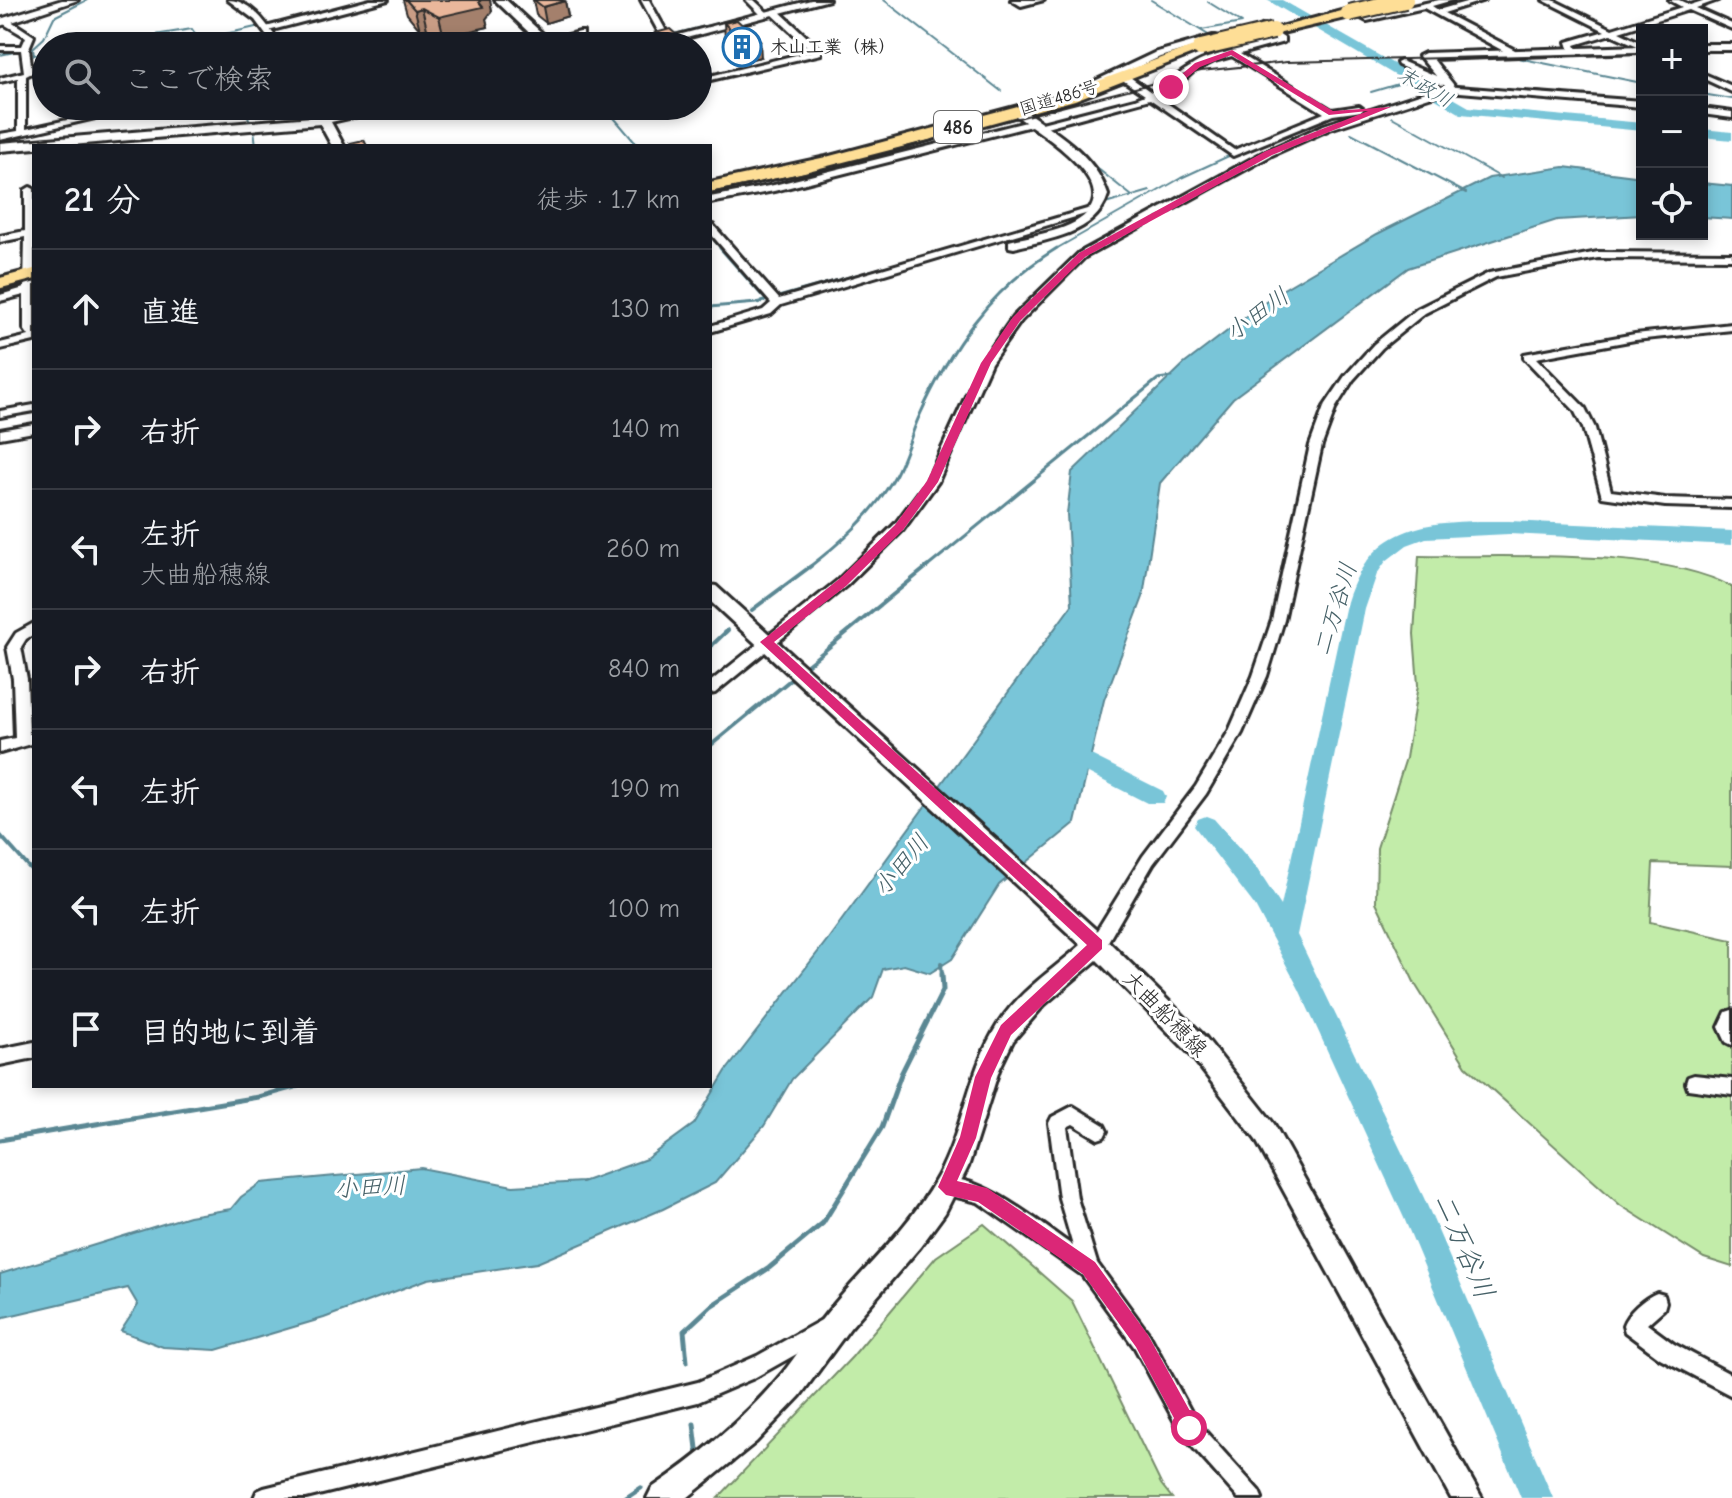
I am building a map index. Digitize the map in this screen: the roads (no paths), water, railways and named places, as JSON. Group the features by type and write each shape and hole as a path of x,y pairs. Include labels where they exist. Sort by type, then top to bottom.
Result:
{"highway":[{"name":"国道486号","path":"712,187 828,162 1069,97 1206,43 1273,31 1405,0"},
{"path":"0,284 30,283"}],"street":[{"path":"3,22 73,0"},
{"path":"232,0 270,32"},
{"path":"268,28 382,0"},
{"path":"500,0 535,32"},
{"path":"645,0 666,32"},
{"path":"712,78 818,52 750,0"},
{"path":"708,32 824,0"},
{"path":"1015,0 1021,4 1040,0"},
{"path":"1378,0 1344,7 1367,19 1449,0"},
{"path":"1437,12 1481,0"},
{"path":"1547,0 1636,44"},
{"path":"1673,0 1732,27"},
{"path":"1574,51 1570,44 1714,0"},
{"path":"1420,5 1512,52"},
{"path":"0,80 28,73 26,50 30,36 3,22"},
{"path":"712,187 774,188 1105,111 1171,87 1197,65 1232,52 1281,40 1263,27 1157,55 1069,97"},
{"path":"1206,43 1232,52 1327,112"},
{"path":"1446,87 1425,56 1636,47"},
{"path":"1708,47 1732,47"},
{"path":"0,48 26,50"},
{"path":"0,56 26,50"},
{"path":"1401,63 1446,87 1636,103"},
{"path":"22,75 22,132"},
{"path":"1716,82 1732,76"},
{"path":"1124,77 1230,152 1327,112 1387,107"},
{"path":"1708,78 1732,89"},
{"path":"712,687 842,583 899,527 932,482 986,363 1017,319 1082,255 1269,153 1446,87"},
{"path":"1014,244 1079,224 1099,205 1102,189 1096,175 1017,111"},
{"path":"1708,112 1732,115"},
{"path":"0,137 78,120"},
{"path":"36,144 324,120 337,144"},
{"path":"0,147 32,144"},
{"path":"30,190 29,329 32,333"},
{"path":"712,328 767,312 774,299 1099,205"},
{"path":"712,229 774,299"},
{"path":"0,239 29,233"},
{"path":"662,1498 690,1479 759,1420 792,1385 842,1316 890,1265 946,1187 968,1138 983,1077 1006,1030 1090,939 1201,790 1242,719 1278,620 1316,445 1330,407 1349,378 1378,346 1421,311 1493,275 1598,255 1732,256"},
{"path":"0,298 30,283"},
{"path":"1732,327 1635,337 1528,356 1579,408 1589,428 1606,494 1665,502 1732,504"},
{"path":"0,346 32,337"},
{"path":"0,414 32,408"},
{"path":"0,434 32,428"},
{"name":"大曲船穂線","path":"712,593 1090,939 1198,1046 1265,1132 1467,1498"},
{"path":"0,747 28,740 14,647 21,636 32,629"},
{"path":"1732,1017 1727,1027 1732,1037"},
{"path":"0,1057 32,1050"},
{"path":"1694,1083 1732,1087"},
{"path":"1098,1131 1073,1114 1058,1123 1068,1198 1089,1268 1142,1341 1189,1428 1252,1498"},
{"path":"946,1187 982,1194 1089,1268"},
{"path":"1657,1302 1632,1325 1667,1351 1732,1386"},
{"path":"264,1498 698,1392 778,1357 842,1316"}],"water":[{"name":"小田川","path":"1564,167 1636,176 1636,215 1557,220 1408,268 1233,398 1160,483 1143,597 1104,700 1075,823 999,885 952,959 930,973 904,965 883,969 873,997 792,1079 764,1126 715,1183 537,1263 428,1279 324,1318 216,1350 163,1347 121,1331 138,1305 128,1288 0,1318 0,1274 189,1216 231,1209 241,1197 261,1183 421,1168 513,1186 582,1182 646,1159 694,1124 726,1071 828,939 1072,605 1067,514 1072,472 1184,364 1280,291 1377,234 1489,178"},
{"path":"1708,184 1732,186 1732,219 1708,217"}],"waterway":[{"path":"47,32 54,17 87,0"},
{"path":"494,0 528,32"},
{"path":"884,0 1001,91"},
{"path":"1151,0 1210,36"},
{"name":"末政川","path":"1273,0 1466,111 1636,126"},
{"path":"1542,0 1593,25"},
{"path":"1201,30 1242,23 1208,2"},
{"path":"682,32 753,14"},
{"path":"234,32 260,26"},
{"path":"173,32 192,29 194,32"},
{"path":"1619,38 1631,43"},
{"path":"0,55 32,48"},
{"path":"1240,54 1327,106"},
{"path":"1518,58 1636,82"},
{"path":"1371,92 1412,80"},
{"path":"1715,84 1732,92"},
{"path":"1708,95 1732,99"},
{"path":"1054,250 1181,178 1326,111"},
{"path":"1392,117 1502,178"},
{"path":"82,121 87,120"},
{"path":"250,120 251,124"},
{"path":"616,120 636,144"},
{"path":"254,129 256,144"},
{"path":"1351,133 1466,193"},
{"name":"末政川","path":"1708,134 1732,136"},
{"path":"1083,157 1132,196"},
{"path":"950,249 1150,191"},
{"path":"712,238 722,250"},
{"path":"720,248 766,300"},
{"path":"712,307 757,303 950,249"},
{"path":"946,250 950,249"},
{"path":"808,568 854,528 884,494 900,466 930,393 974,322 1012,282 1054,250"},
{"path":"926,568 1158,379 1172,377"},
{"name":"二万谷川","path":"1285,936 1355,609 1367,574 1386,550 1400,540 1417,534 1472,528 1732,538"},
{"path":"752,610 811,566"},
{"path":"801,670 928,566"},
{"path":"712,645 728,630"},
{"path":"712,744 795,676"},
{"name":"二万谷川","path":"1063,750 1155,797"},
{"name":"二万谷川","path":"1206,826 1246,873 1285,936"},
{"path":"0,835 32,871"},
{"name":"二万谷川","path":"1285,936 1414,1208 1537,1498"},
{"path":"941,963 942,976"},
{"path":"687,1362 684,1331 711,1306 769,1268 823,1223 882,1127 901,1074 943,990 942,974"},
{"path":"0,1140 258,1097 291,1088"},
{"path":"694,1424 698,1457"},
{"path":"626,1498 641,1488"}],"railway":[{"path":"1708,52 1732,51"},
{"path":"712,193 797,175 1201,71 1287,62 1636,53"},
{"path":"0,290 32,282"}],"place":[{"name":"木山工業（株）","path":"742,47"}]}
